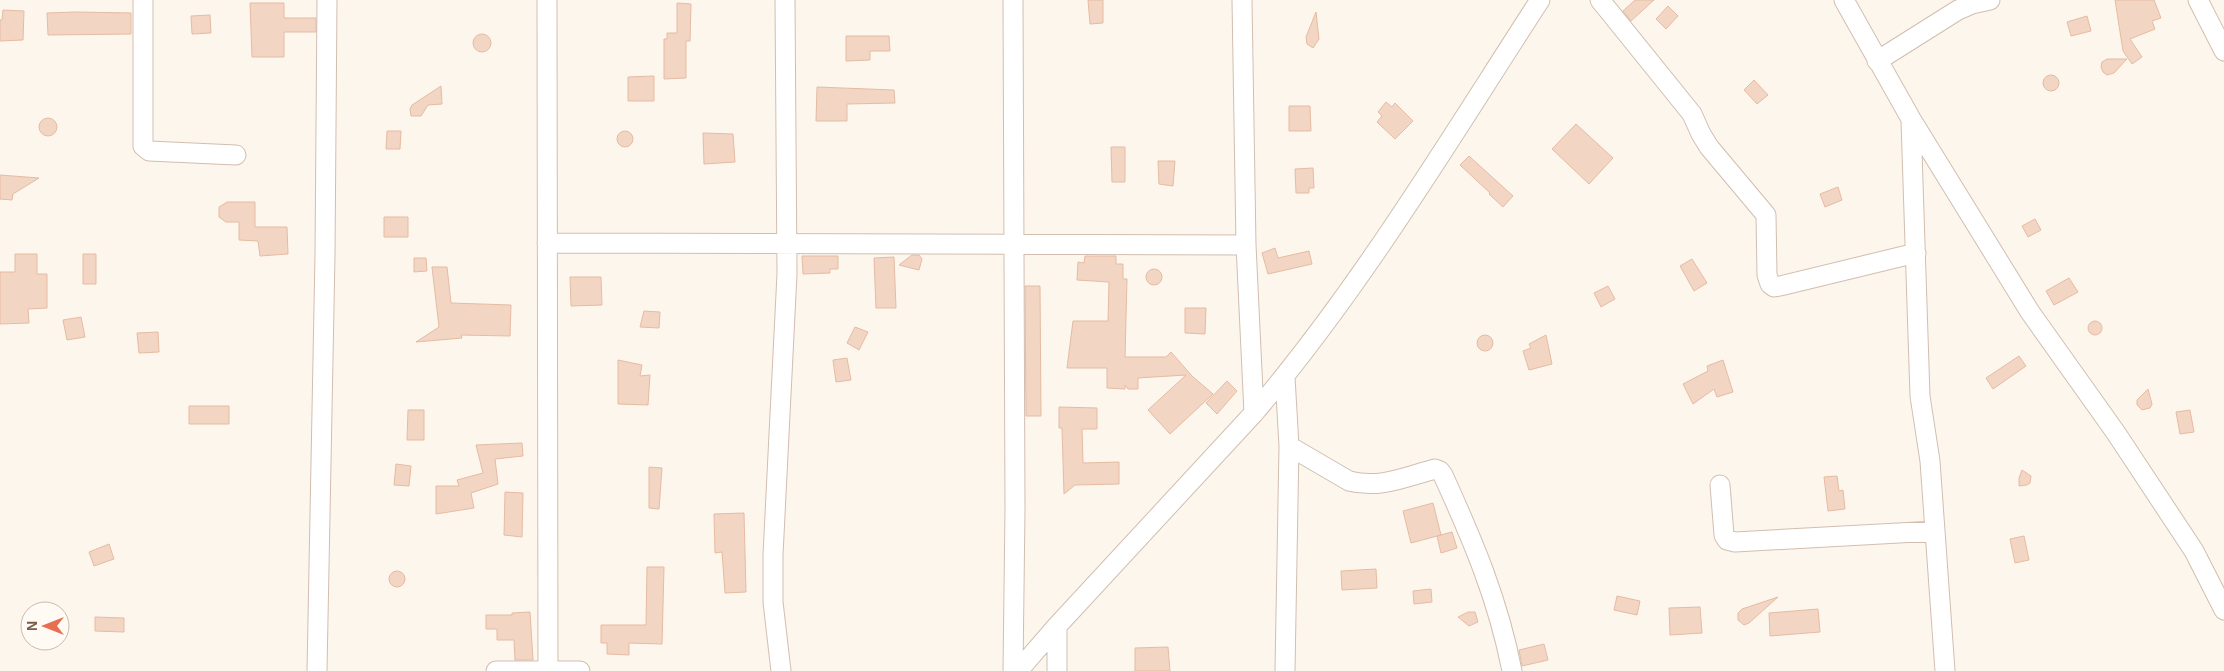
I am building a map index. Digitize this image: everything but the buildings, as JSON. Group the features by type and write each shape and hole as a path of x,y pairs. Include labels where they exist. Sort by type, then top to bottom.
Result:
{"street":[{"path":"143,0 143,146 149,151 236,155"},
{"path":"317,671 325,255 327,0"},
{"path":"547,0 548,671"},
{"path":"781,671 773,602 772,556 786,315 785,0"},
{"path":"1012,0 1016,509 1013,671"},
{"path":"1242,0 1246,245 1254,413"},
{"path":"1018,671 1285,377 1382,243 1540,0"},
{"path":"1600,0 1692,114 1709,147 1766,215 1767,276 1770,284 1774,287 1780,286 1916,253"},
{"path":"1844,0 1911,119 2030,312 2116,433 2194,551 2224,610"},
{"path":"1877,61 1958,10 1972,4 1990,0"},
{"path":"2198,0 2224,51"},
{"path":"1911,119 1920,396 1930,461 1945,671"},
{"path":"548,243 786,243 1014,246 1246,245"},
{"path":"1285,377 1290,446 1285,671"},
{"path":"1290,446 1349,481 1358,483 1390,483 1428,471 1440,470 1476,547 1504,628 1512,671"},
{"path":"1720,485 1724,535 1727,540 1735,542 1935,531"},
{"path":"1057,626 1057,671"},
{"path":"496,671 580,671"}]}
